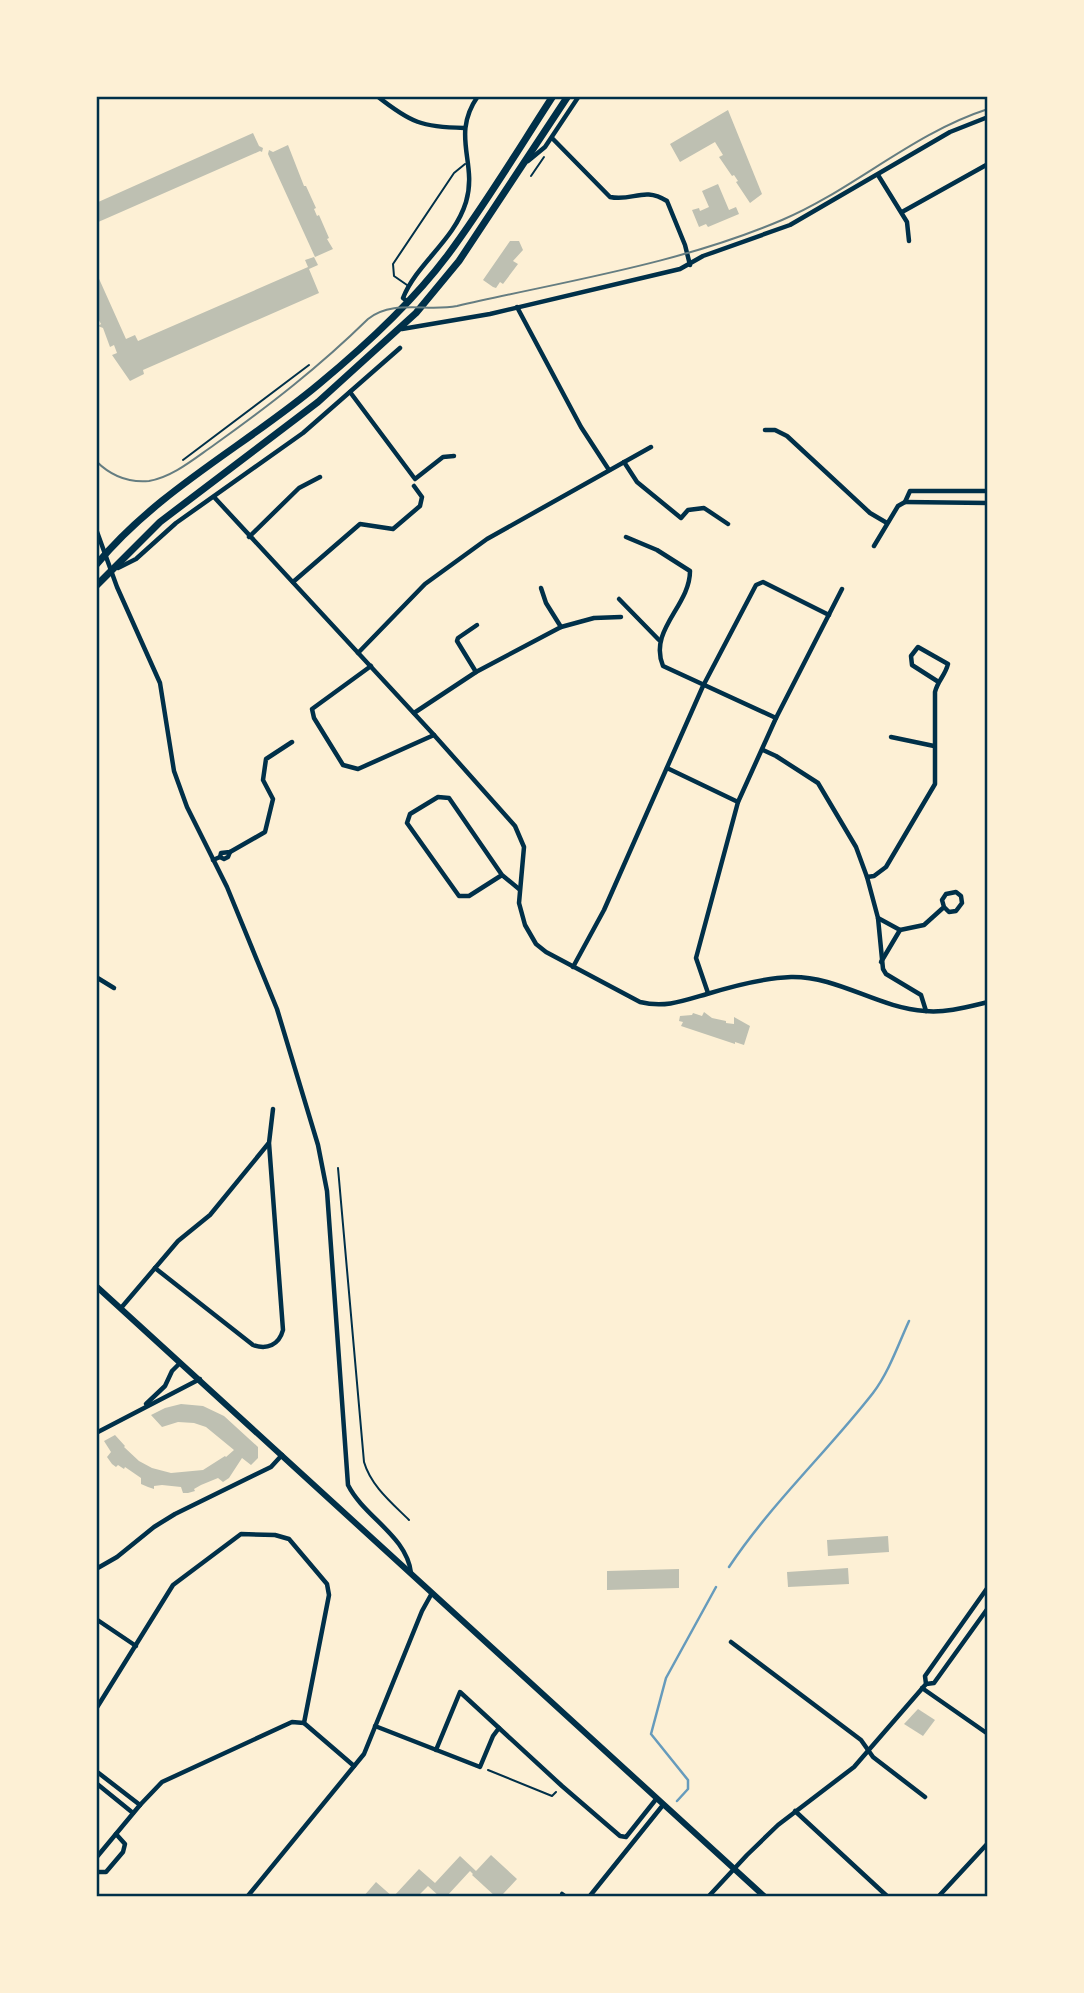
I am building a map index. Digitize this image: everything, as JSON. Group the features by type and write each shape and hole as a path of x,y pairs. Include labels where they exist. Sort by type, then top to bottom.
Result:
{"main road":[{"path":"96,565 126,531 157,503 320,383 406,300 446,257 553,96"},
{"path":"96,586 160,522 318,402 423,305 452,271 568,96"},
{"path":"96,1286 765,1897"}],"street":[{"path":"377,96 416,123 428,127 464,128"},
{"path":"406,300 408,285 449,235 465,204 470,180 464,128 469,111 478,96"},
{"path":"523,165 545,147 579,96"},
{"path":"398,330 517,307 680,269 703,256 790,225 950,132 988,117"},
{"path":"552,138 610,197 621,198 649,193 667,201 690,265"},
{"path":"902,212 988,164"},
{"path":"878,175 902,212 908,226 909,241"},
{"path":"517,307 581,428 609,470"},
{"path":"110,571 136,559 176,523 303,433 400,348"},
{"path":"349,392 415,479 443,457 454,456"},
{"path":"765,430 775,430 787,436 870,513 887,523"},
{"path":"358,653 429,581 487,539 651,447"},
{"path":"624,462 637,482 681,518 688,510 704,508 728,524"},
{"path":"249,537 299,488 320,477"},
{"path":"293,582 360,524 393,529 420,506 422,497 414,486"},
{"path":"905,502 910,491 988,491"},
{"path":"214,497 515,826 522,837 524,857 519,903 530,936 546,952 640,1002 653,1005 672,1004 771,979 803,977 831,982 884,1001 926,1012 988,1002"},
{"path":"874,546 898,506 905,502 988,503"},
{"path":"96,529 110,571 160,683 174,771 187,807 250,939 277,1009 318,1145 324,1172 348,1485 360,1503 399,1545 409,1559 411,1573"},
{"path":"626,537 657,550 690,570 690,577 677,607 659,640 658,652 663,666 776,718"},
{"path":"573,967 604,910 703,686 756,585 763,582 830,615"},
{"path":"541,588 546,603 561,627"},
{"path":"708,993 696,958 738,802 776,718 842,589"},
{"path":"619,599 659,640"},
{"path":"414,713 476,672 561,627 594,618 621,617"},
{"path":"476,672 457,641 477,625"},
{"path":"867,877 874,876 886,867 935,783 935,692 937,681 946,675 948,664 918,647 911,656 912,665 937,681"},
{"path":"371,666 312,709 314,718 343,765 358,769 434,735"},
{"path":"891,737 934,746"},
{"path":"214,860 220,857 221,853 230,852 265,832 273,799 263,780 266,759 292,742"},
{"path":"763,750 818,783 856,847 867,877 878,918 881,962 886,974 924,998 926,1012"},
{"path":"667,768 738,802"},
{"path":"502,875 468,896 458,896 407,823 407,818 438,797 449,798 502,875 519,889"},
{"path":"948,892 956,892 961,896 961,906 956,911 949,912 944,907 942,900 948,892"},
{"path":"878,918 900,930 924,925 944,907"},
{"path":"881,962 900,930"},
{"path":"96,977 114,988"},
{"path":"155,1268 253,1346 265,1348 282,1335 269,1143 273,1110"},
{"path":"121,1308 178,1241 209,1214 269,1143"},
{"path":"143,1407 165,1386 172,1371 181,1363"},
{"path":"96,1433 200,1379"},
{"path":"168,1381 178,1392"},
{"path":"96,1569 117,1557 174,1514 271,1467 282,1454"},
{"path":"96,1709 173,1585 232,1539 241,1534 255,1533 289,1539 327,1584 329,1595 304,1723"},
{"path":"924,1686 925,1676 988,1587"},
{"path":"247,1897 364,1754 422,1611 432,1593"},
{"path":"708,1897 734,1868 795,1811 847,1774 924,1686 934,1683 988,1608"},
{"path":"96,1619 136,1646"},
{"path":"731,1642 861,1740 870,1749 873,1757 925,1797"},
{"path":"924,1686 987,1732"},
{"path":"436,1750 460,1692 614,1832 626,1837 657,1798"},
{"path":"96,1858 162,1782 292,1722 304,1723 354,1766"},
{"path":"375,1726 480,1767 499,1728"},
{"path":"96,1771 140,1805"},
{"path":"96,1783 133,1813"},
{"path":"589,1897 663,1805"},
{"path":"795,1811 888,1897"},
{"path":"96,1872 106,1871 123,1852 124,1844 116,1834"},
{"path":"938,1897 988,1843"}],"lane":[{"path":"385,102 389,96"},
{"path":"408,285 394,276 393,264 454,173 467,163"}],"path":[{"path":"531,176 545,155"},
{"path":"183,460 309,365"},
{"path":"338,1168 364,1462 375,1485 409,1520"},
{"path":"480,1767 552,1796 562,1786"}],"building":[{"path":"728,110 762,194 750,203 734,175 732,176 719,157 723,155 715,142 680,162 670,144"},
{"path":"253,133 259,146 263,148 262,152 96,223 96,203"},
{"path":"288,145 333,249 315,257 268,154 269,150 273,152"},
{"path":"718,184 729,210 736,207 739,214 708,227 706,224 699,227 692,210 699,208 700,211 709,207 702,191"},
{"path":"510,241 519,241 523,250 513,261 518,264 503,284 500,282 496,288 493,287 483,280"},
{"path":"314,257 318,265 309,269 319,293 143,370 144,374 130,381 112,355 117,353 114,345 110,347 103,328 98,326 101,324 96,315 96,272 126,339 135,335 138,341 308,267 305,260"},
{"path":"704,1012 726,1023 734,1024 734,1017 750,1026 744,1045 681,1026 683,1022 679,1021 680,1016 693,1013 702,1016"},
{"path":"181,1404 203,1406 224,1416 258,1447 258,1458 251,1465 242,1458 229,1478 223,1482 218,1478 188,1493 183,1493 181,1487 148,1487 141,1484 141,1478 125,1467 124,1469 112,1464 107,1457 111,1452 104,1441 115,1435 139,1461 171,1473 203,1470 234,1450 206,1427 178,1422 162,1427 151,1415"},
{"path":"888,1536 889,1552 828,1556 827,1540"},
{"path":"848,1568 849,1584 788,1587 787,1572"},
{"path":"679,1569 679,1588 607,1590 607,1571"},
{"path":"918,1709 935,1720 923,1736 904,1724"},
{"path":"491,1855 517,1879 503,1894 507,1897 496,1897 470,1871 446,1897 440,1897 428,1886 417,1897 393,1897 419,1869 435,1883 460,1856 476,1871"},
{"path":"376,1882 393,1897 363,1897"}],"waterway":[{"path":"729,1567 781,1500 879,1385 909,1321"},
{"path":"677,1801 688,1789 688,1780 651,1734 666,1678 716,1587"}],"tram line":[{"path":"96,461 108,471 127,480 149,481 167,476 274,400 378,313 399,308 457,306 662,260 743,235 808,208 934,132 988,109"}]}
